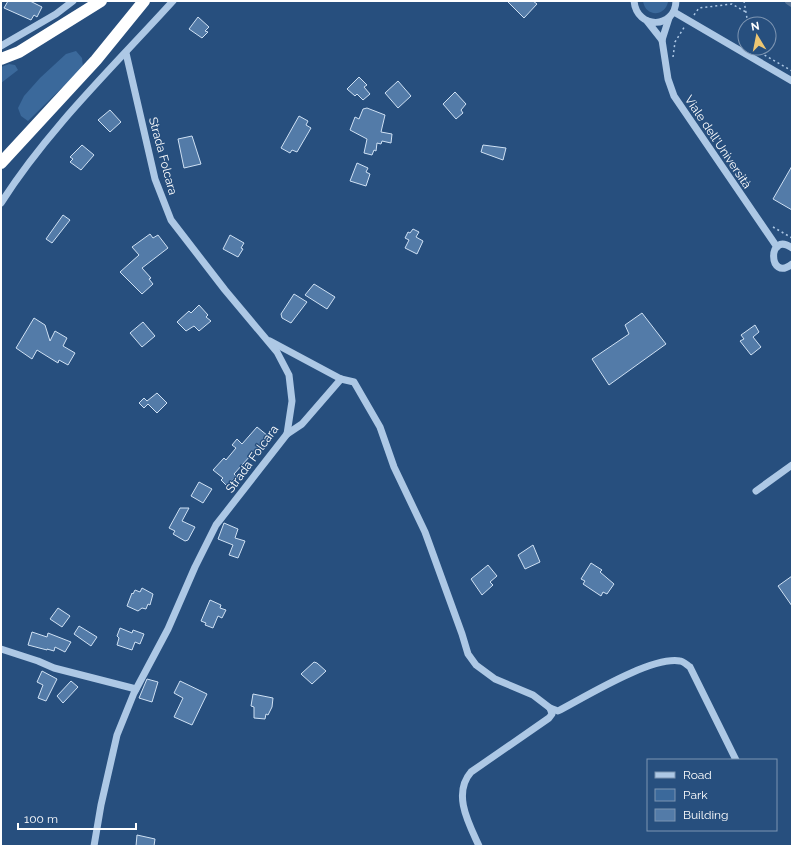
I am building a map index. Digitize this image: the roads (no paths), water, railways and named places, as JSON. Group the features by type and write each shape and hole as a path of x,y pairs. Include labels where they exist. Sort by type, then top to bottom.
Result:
{"highway":[{"path":"1,58 88,1"},
{"path":"1,58 19,52 101,1"},
{"path":"1,163 96,60 144,1"}],"street":[{"path":"1,46 56,14 73,1"},
{"path":"1,204 20,174 63,121 173,1"},
{"name":"Viale dell'Università","path":"634,1 638,13 647,21 662,40"},
{"name":"Viale dell'Università","path":"677,2 662,40 668,79 674,96 777,247"},
{"path":"647,21 659,22 671,15 792,81"},
{"name":"Strada Folcara","path":"94,846 101,805 117,735 136,689 168,629 195,567 216,525 287,434 292,401 289,376 277,352 225,290 171,220 155,179 126,53"},
{"path":"792,248 785,245 777,247 773,253 774,263 780,267 792,266"},
{"path":"266,339 341,380 354,382 380,427 394,467 425,532 468,654 476,664 494,679 533,694 550,708 558,711 633,673 664,662 681,660 690,667 736,759"},
{"path":"287,434 302,424 341,380"},
{"path":"756,491 792,465"},
{"path":"1,649 38,660 54,668 136,689"},
{"path":"479,846 464,812 464,785 467,777 471,772 549,718 552,714 550,708"}]}
